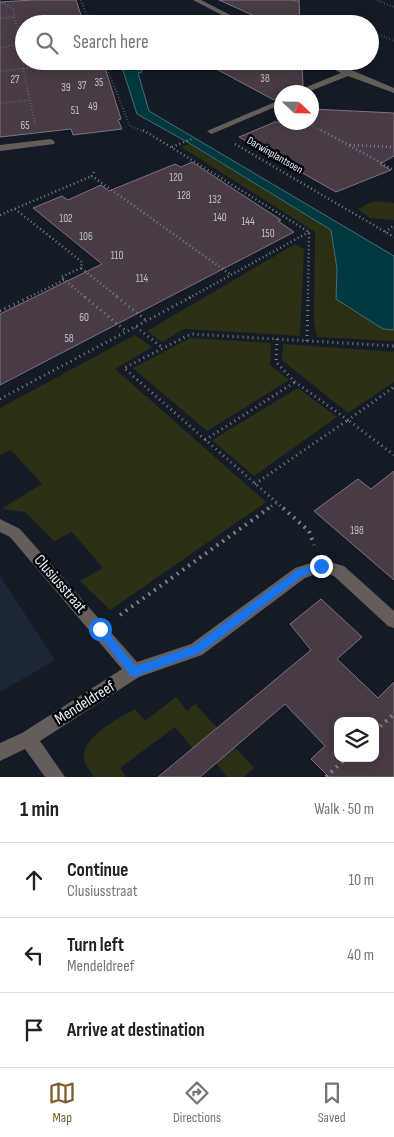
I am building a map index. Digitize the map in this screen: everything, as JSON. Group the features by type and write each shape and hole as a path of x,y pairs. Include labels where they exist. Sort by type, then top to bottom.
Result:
{"street":[{"path":"196,0 227,15"},
{"path":"342,70 394,91"},
{"path":"319,85 348,73"},
{"name":"Darwinplantsoen","path":"211,131 274,104"},
{"path":"0,148 51,142"},
{"name":"Clusiusstraat","path":"0,525 15,533 100,629 134,672"},
{"path":"321,566 339,571 394,621"},
{"name":"Mendeldreef","path":"0,752 28,739 134,672 196,650 300,573 321,566"},
{"path":"28,739 56,777"}],"path":[{"path":"81,0 86,15"},
{"path":"292,0 300,4"},
{"path":"376,0 394,7"},
{"path":"0,1 14,9 15,17 0,18"},
{"path":"379,35 394,41"},
{"path":"0,48 15,46"},
{"path":"0,70 15,69"},
{"path":"23,70 39,144"},
{"path":"108,70 130,126 139,128 172,147 309,232"},
{"path":"0,104 30,100"},
{"path":"319,129 394,170"},
{"name":"Darwinplantsoen","path":"211,131 394,237"},
{"path":"172,147 182,143"},
{"path":"348,145 394,147"},
{"path":"0,215 92,176 94,172"},
{"path":"92,176 231,275"},
{"path":"15,209 82,262 81,268"},
{"path":"385,232 394,225"},
{"path":"0,399 147,322 309,232"},
{"path":"307,341 309,232"},
{"path":"81,268 61,277 127,332"},
{"path":"81,268 147,322"},
{"path":"0,311 64,280"},
{"path":"136,327 163,348"},
{"path":"321,566 309,531 124,368 191,334 394,346"},
{"path":"277,339 276,362 295,382 394,455"},
{"path":"205,440 295,382"},
{"path":"255,484 394,387"},
{"path":"100,629 276,503"},
{"path":"379,727 394,714"},
{"path":"326,777 342,762"}],"shaded area":[{"path":"123,70 141,70 142,72 138,73 149,111 394,256 394,330 383,329 336,299 337,269 331,230 189,143 137,114"},
{"path":"0,576 55,660 0,692"}],"green space":[{"path":"189,144 331,230 337,269 337,299 383,329 394,330 394,341 317,337 314,322 315,232 181,147"},
{"path":"374,201 394,203 394,220 370,218 358,209"},
{"path":"295,244 304,249 300,336 184,329 162,342 147,331"},
{"path":"135,335 152,347 115,369 266,502 110,610 80,581 103,568 72,532 54,541 25,512 1,509 42,484 11,450 0,455 0,408"},
{"path":"190,338 271,343 270,365 289,380 207,431 133,368"},
{"path":"283,344 394,352 394,382 348,413 282,360"},
{"path":"298,388 337,417 254,476 212,440"},
{"path":"176,697 187,711 195,704 254,768 244,777 227,777 213,760 207,765 175,727 120,768 126,777 94,777 84,760 84,752 94,736 111,723 135,709 145,721"}],"building":[{"path":"76,0 81,15 15,15 15,70 106,70 121,119 118,120 122,129 73,135 71,129 0,137 0,2"},
{"path":"219,0 299,0 300,15 252,15"},
{"path":"218,70 302,70 303,85 274,85 274,100"},
{"path":"319,109 394,113 394,156 380,164 391,170 336,192 239,137 274,122 274,130 319,130"},
{"path":"192,162 281,220 278,221 294,232 0,385 0,314 102,264 33,208 62,196 68,200 101,185 109,191 175,164 181,167"},
{"path":"394,471 394,580 314,511 358,479 371,489"},
{"path":"321,599 362,637 337,659 378,698 394,682 394,777 329,777 311,759 325,746 285,704 200,777 158,777 311,650 290,624"}],"route":[{"path":"100,629 134,672 196,650 300,573 321,566"}]}
